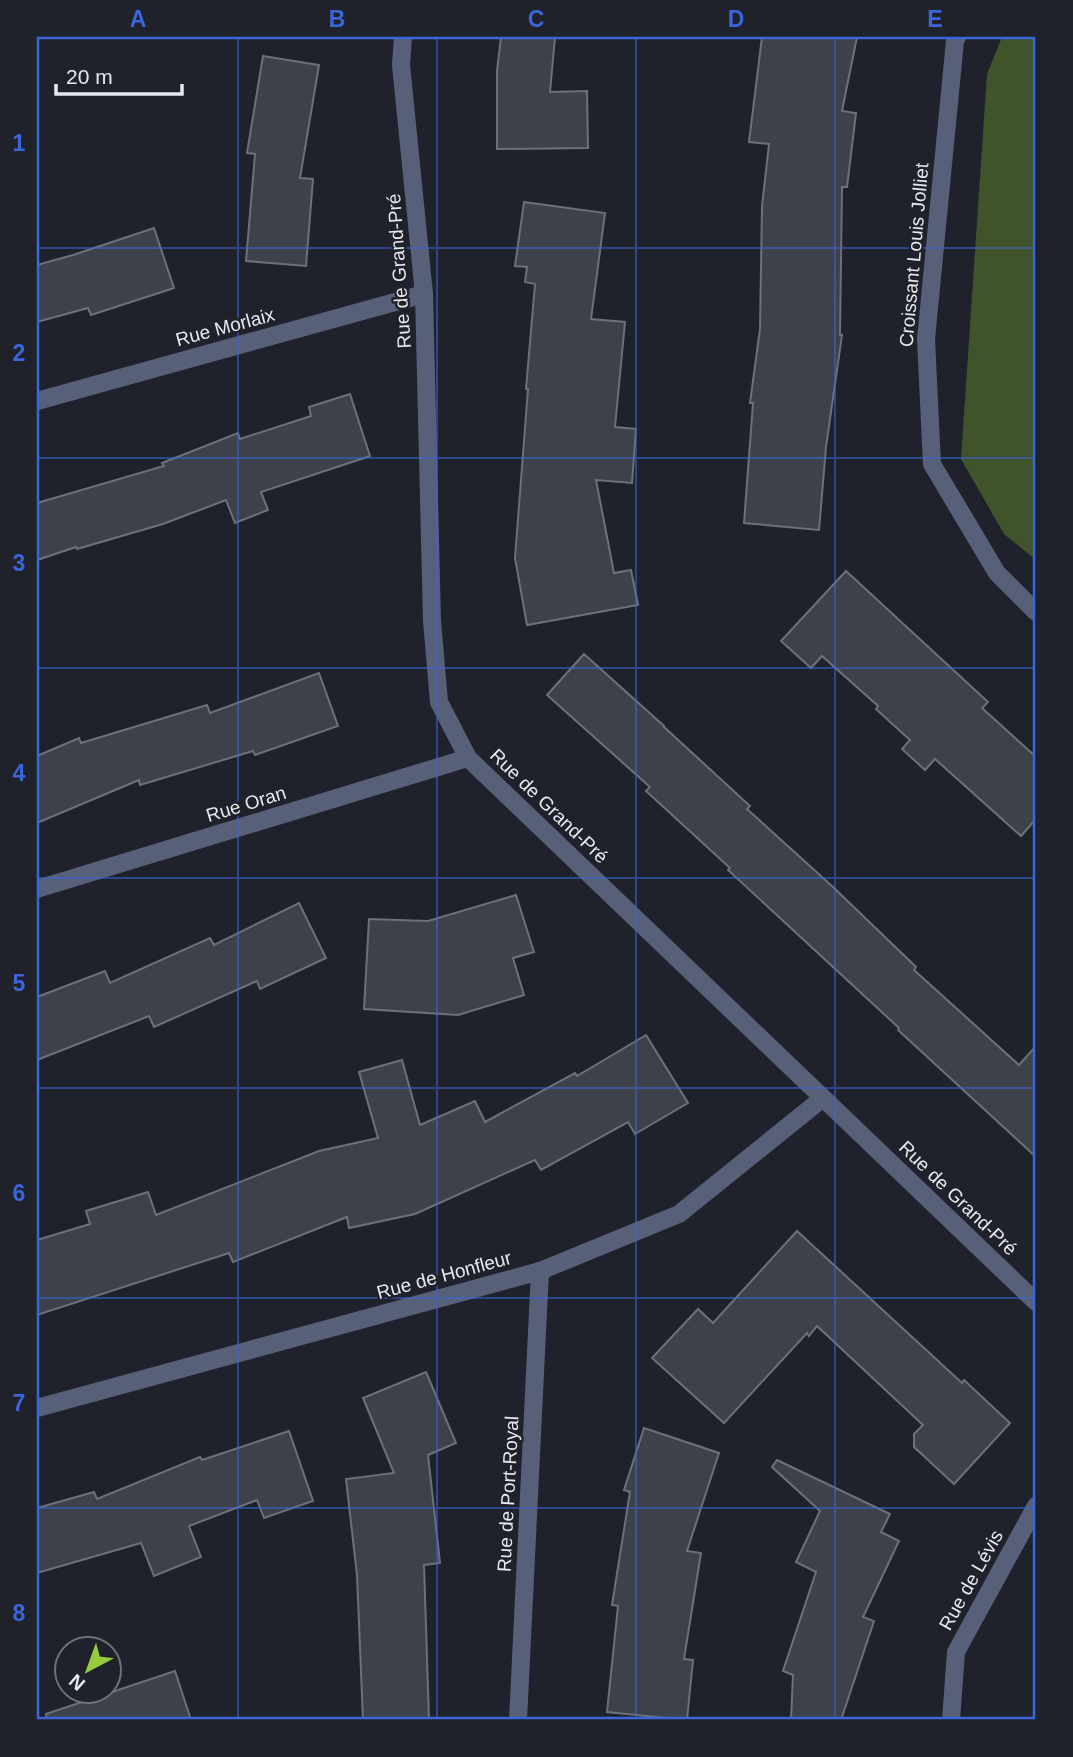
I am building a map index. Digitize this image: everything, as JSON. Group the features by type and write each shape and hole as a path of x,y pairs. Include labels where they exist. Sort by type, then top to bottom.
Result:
{"street":[{"name":"Rue de Grand-Pré","path":"403,37 401,65 425,294 432,621 439,702 468,758 1036,1302"},
{"name":"Croissant Louis Jolliet","path":"957,37 953,55 926,339 932,464 997,573 1036,612"},
{"name":"Rue Morlaix","path":"37,401 425,294"},
{"name":"Rue Oran","path":"37,890 468,758"},
{"name":"Rue de Honfleur","path":"37,1408 540,1271 679,1214 823,1098"},
{"name":"Rue de Port-Royal","path":"518,1720 540,1271"},
{"name":"Rue de Lévis","path":"951,1720 956,1653 1036,1506"}],"green space":[{"path":"1002,37 1036,37 1036,560 1004,534 961,459 987,74"}],"building":[{"path":"501,37 555,37 550,92 587,91 588,148 497,149 497,71"},
{"path":"762,37 857,37 842,111 856,113 847,187 842,187 842,335 826,447 819,530 744,523 753,403 750,403 760,329 762,206 769,144 749,142"},
{"path":"263,56 319,65 300,178 313,179 306,266 246,261 255,154 247,153"},
{"path":"524,202 605,213 591,319 625,322 615,427 636,429 632,483 596,480 614,573 631,570 638,605 527,625 515,558 535,284 525,282 527,267 515,266"},
{"path":"154,228 174,288 91,315 88,308 37,322 37,265"},
{"path":"350,394 370,456 261,492 268,510 235,523 226,500 163,524 37,560 37,503 164,466 162,463 238,433 240,439 311,416 309,407"},
{"path":"846,571 988,702 982,708 1036,757 1036,819 1021,836 935,759 925,770 902,749 910,740 876,709 878,706 822,656 811,668 781,641"},
{"path":"584,654 750,806 747,809 916,967 914,970 1019,1065 1036,1046 1036,1157 728,870 730,868 646,791 650,787 547,695"},
{"path":"319,673 338,726 255,755 253,751 140,785 139,780 37,823 37,756 79,738 81,743 207,705 210,713"},
{"path":"516,895 534,952 513,958 524,995 458,1015 364,1009 369,919 428,921"},
{"path":"299,903 326,958 260,989 257,981 154,1027 149,1016 37,1060 37,997 105,971 110,983 210,938 214,945"},
{"path":"646,1035 688,1103 635,1134 628,1122 541,1170 535,1160 415,1214 349,1228 347,1217 233,1262 229,1253 37,1315 37,1240 90,1224 86,1211 148,1192 156,1215 319,1151 378,1138 359,1072 402,1060 420,1125 475,1101 485,1122 575,1073 577,1076"},
{"path":"797,1231 962,1383 964,1380 1010,1423 954,1484 914,1447 914,1434 923,1425 817,1326 809,1336 807,1333 724,1423 652,1358 698,1309 713,1323"},
{"path":"426,1372 456,1443 428,1455 440,1563 424,1565 429,1720 363,1720 357,1575 346,1479 394,1473 363,1398"},
{"path":"644,1428 719,1453 687,1551 701,1553 684,1659 693,1660 687,1720 607,1712 618,1606 612,1605 630,1492 624,1490"},
{"path":"289,1431 313,1501 264,1518 257,1500 189,1526 201,1557 154,1576 141,1543 37,1573 37,1508 94,1492 97,1499 200,1457 202,1460"},
{"path":"777,1460 890,1514 881,1532 899,1541 863,1617 874,1621 841,1720 791,1720 793,1675 783,1671 816,1572 796,1562 820,1511 772,1467"},
{"path":"175,1671 191,1720 47,1720 46,1714 76,1704 122,1704 122,1689"}]}
